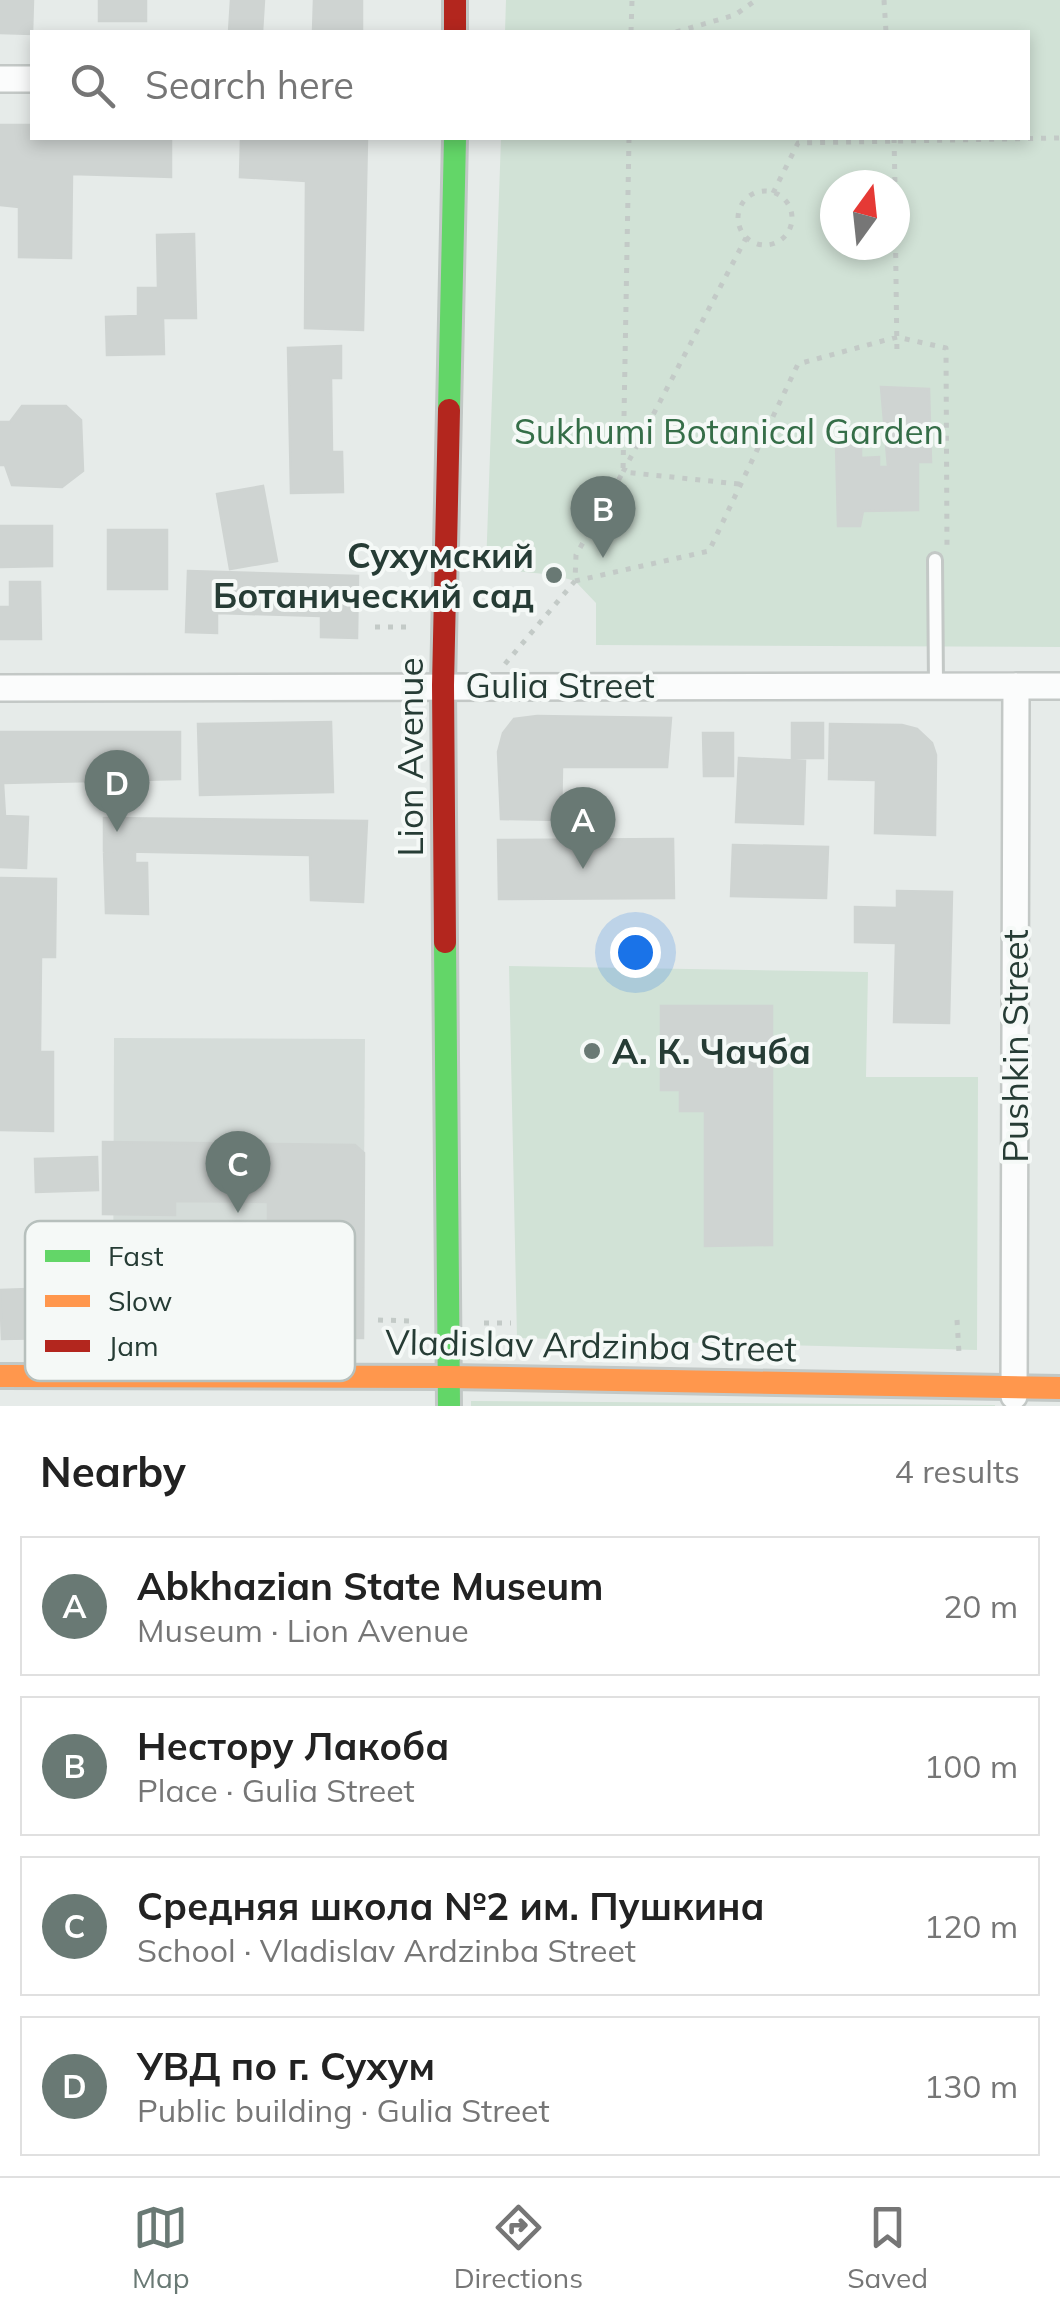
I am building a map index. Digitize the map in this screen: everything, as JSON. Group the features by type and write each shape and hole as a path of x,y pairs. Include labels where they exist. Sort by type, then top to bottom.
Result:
{"main road":[{"path":"455,0 456,30"},
{"name":"Lion Avenue","path":"449,1406 443,685 455,140"},
{"name":"Vladislav Ardzinba Street","path":"0,1376 25,1376"},
{"name":"Vladislav Ardzinba Street","path":"355,1377 1014,1396 1060,1388"}],"street":[{"path":"0,79 30,79"},
{"name":"Pushkin Street","path":"1014,1396 1016,686"},
{"name":"Gulia Street","path":"0,688 1060,686"}],"lane":[{"path":"936,685 941,560"}],"path":[{"path":"631,30 632,0"},
{"path":"683,30 735,14 756,0"},
{"path":"884,0 886,30"},
{"path":"1030,138 1060,138"},
{"path":"623,472 629,140"},
{"path":"773,193 798,142 862,140"},
{"path":"894,140 895,170"},
{"path":"755,193 773,193 788,204 790,228 770,245 753,242 746,238 738,222 742,204 755,193"},
{"path":"487,685 574,582 576,555 746,238"},
{"path":"896,260 898,356"},
{"path":"574,582 709,551 798,364 897,337 946,348 941,560"},
{"path":"623,472 741,484"}],"shaded area":[{"path":"114,1038 365,1039 363,1338 355,1338 355,1221 113,1221"}],"green space":[{"name":"Sukhumi Botanical Garden","path":"506,0 1060,0 1060,647 596,645 596,603 575,581 486,568 501,140 1030,140 1030,30 505,30"},
{"path":"509,966 868,972 866,1077 978,1077 977,1350 517,1338"},
{"path":"471,1401 995,1405 995,1406 471,1406"}],"building":[{"path":"0,0 33,0 30,34 0,33"},
{"path":"99,0 146,0 146,21 99,21"},
{"path":"231,0 264,0 262,30 229,30"},
{"path":"314,0 362,0 362,30 313,30"},
{"path":"0,125 30,125 30,140 171,140 171,177 72,174 71,258 19,257 19,207 0,205"},
{"path":"241,140 367,140 363,330 305,328 306,181 240,177"},
{"path":"194,234 196,318 163,318 164,354 107,355 106,317 138,316 138,288 158,288 157,235"},
{"path":"341,346 341,378 331,378 332,452 342,452 343,492 291,493 288,348"},
{"path":"881,387 929,389 931,462 918,462 918,510 863,511 860,526 838,526 836,444 861,445 861,458 879,457 879,467 888,467"},
{"path":"22,406 66,406 81,420 83,471 62,487 12,485 5,465 0,465 0,422 10,422"},
{"path":"263,486 277,561 230,569 217,494"},
{"path":"0,526 52,526 52,566 0,567"},
{"path":"108,530 167,530 167,589 108,589"},
{"path":"188,571 358,576 357,638 321,637 321,616 217,613 217,633 186,632"},
{"path":"10,582 40,582 41,639 0,639 0,607 10,607"},
{"path":"671,718 667,767 562,767 561,820 501,819 498,752 503,733 514,719"},
{"path":"331,722 333,792 200,795 198,724"},
{"path":"792,723 823,723 823,758 792,758"},
{"path":"830,724 902,725 917,729 932,743 936,755 935,835 875,833 876,780 829,779"},
{"path":"0,732 180,732 180,779 3,783 5,816 28,817 26,868 0,867"},
{"path":"703,733 733,733 733,776 704,776"},
{"path":"739,758 805,761 803,824 736,822"},
{"path":"104,818 367,821 363,902 311,900 310,855 104,851"},
{"path":"673,839 674,898 499,899 498,840"},
{"path":"733,845 828,847 826,898 731,896"},
{"path":"104,851 135,852 135,863 147,863 148,914 106,913"},
{"path":"0,878 56,879 55,957 41,957 40,1052 53,1052 53,1131 0,1130"},
{"path":"897,891 952,892 949,1023 894,1022 896,943 855,942 855,907 897,908"},
{"path":"661,1006 772,1006 772,1245 705,1246 705,1111 680,1111 680,1090 661,1090"},
{"path":"103,1142 355,1145 364,1153 363,1338 355,1338 355,1221 268,1221 268,1202 175,1201 175,1215 103,1214"},
{"path":"97,1157 98,1190 36,1192 35,1159"},
{"path":"25,1289 25,1339 2,1339 0,1290"}],"traffic: fast":[{"path":"449,410 455,140"},
{"path":"445,942 449,1406"}],"traffic: slow":[{"path":"0,1376 25,1376"},
{"path":"355,1377 450,1377"},
{"path":"450,1377 1060,1388"}],"traffic: jam":[{"path":"455,0 455,30"},
{"path":"445,942 443,685 449,410"}],"place":[{"name":"Нестору Лакоба","path":"603,558"},
{"name":"Сухумский Ботанический сад","path":"554,575"},
{"name":"УВД по г. Сухум","path":"117,832"},
{"name":"Abkhazian State Museum","path":"583,869"},
{"name":"А. К. Чачба","path":"592,1051"},
{"name":"Средняя школа №2 им. Пушкина","path":"238,1213"}]}
